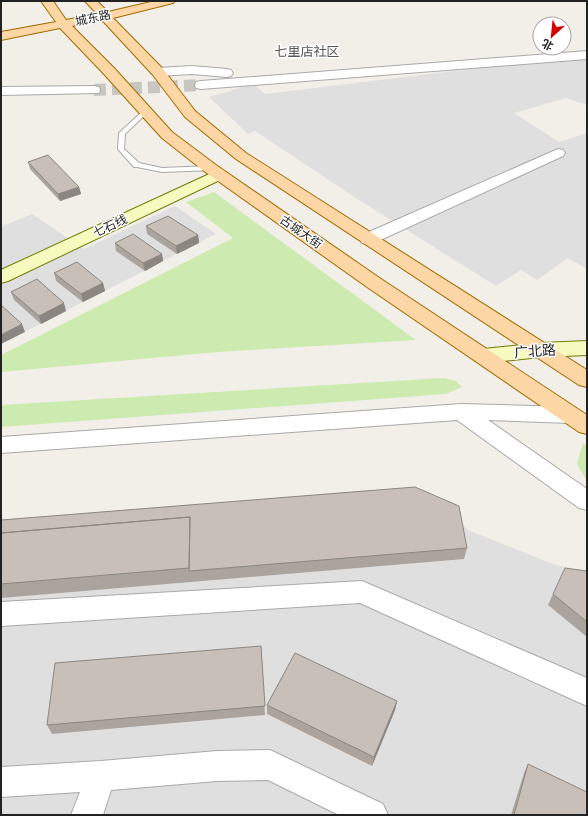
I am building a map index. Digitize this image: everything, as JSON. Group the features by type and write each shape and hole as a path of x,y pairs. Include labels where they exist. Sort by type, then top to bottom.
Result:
{"main road":[{"name":"古城大街","path":"47,1 63,24 109,70 145,112 167,134 214,172 483,356 581,419"},
{"path":"91,1 158,72 190,114 240,156 587,380"},
{"name":"城东路","path":"1,36 105,16 169,1"}],"street":[{"path":"572,56 587,55"},
{"path":"201,85 568,56 584,68"},
{"path":"158,72 192,70 277,79"},
{"path":"1,91 94,90"},
{"path":"368,239 558,153"},
{"name":"七石线","path":"1,277 214,172"},
{"name":"广北路","path":"483,356 541,350 587,348"},
{"path":"461,412 587,501"},
{"path":"1,444 461,412 581,419"},
{"path":"2,619 362,592 587,692"},
{"path":"1,782 101,776 217,766 270,765 372,815"},
{"path":"87,815 101,776"}],"lane":[{"path":"145,112 122,133 121,149 137,165 162,170 214,172"}],"shaded area":[{"path":"587,55 587,105 566,98 514,113 559,142 587,133 587,269 568,258 537,280 521,270 496,286 359,200 255,131 248,134 209,97 253,84 265,94"},
{"path":"175,206 216,234 1,344 1,227 32,214 84,249"},
{"path":"456,517 468,530 555,565 587,571 587,815 1,815 1,531"}],"green space":[{"path":"214,192 416,340 218,352 1,372 1,355 233,238 186,202"},
{"path":"444,378 456,381 462,387 446,394 1,427 1,405"},
{"path":"583,443 587,446 587,481 577,464"}],"building":[{"path":"48,155 79,187 58,194 28,162"},
{"path":"168,216 198,235 176,246 146,226"},
{"path":"133,234 162,254 143,263 115,243"},
{"path":"77,262 103,283 81,294 54,273"},
{"path":"37,279 64,303 39,316 11,292"},
{"path":"1,305 22,324 1,335"},
{"path":"415,487 459,506 467,548 189,571 190,517 1,533 1,520"},
{"path":"190,517 189,568 1,584 1,533"},
{"path":"565,568 587,571 587,622 553,594"},
{"path":"261,646 265,706 47,725 55,663"},
{"path":"295,653 397,701 374,757 267,705"},
{"path":"528,764 587,792 587,815 514,815"}],"tunnel":[{"path":"94,90 201,85"}],"district":[{"name":"七里店社区","path":"307,51"}]}
